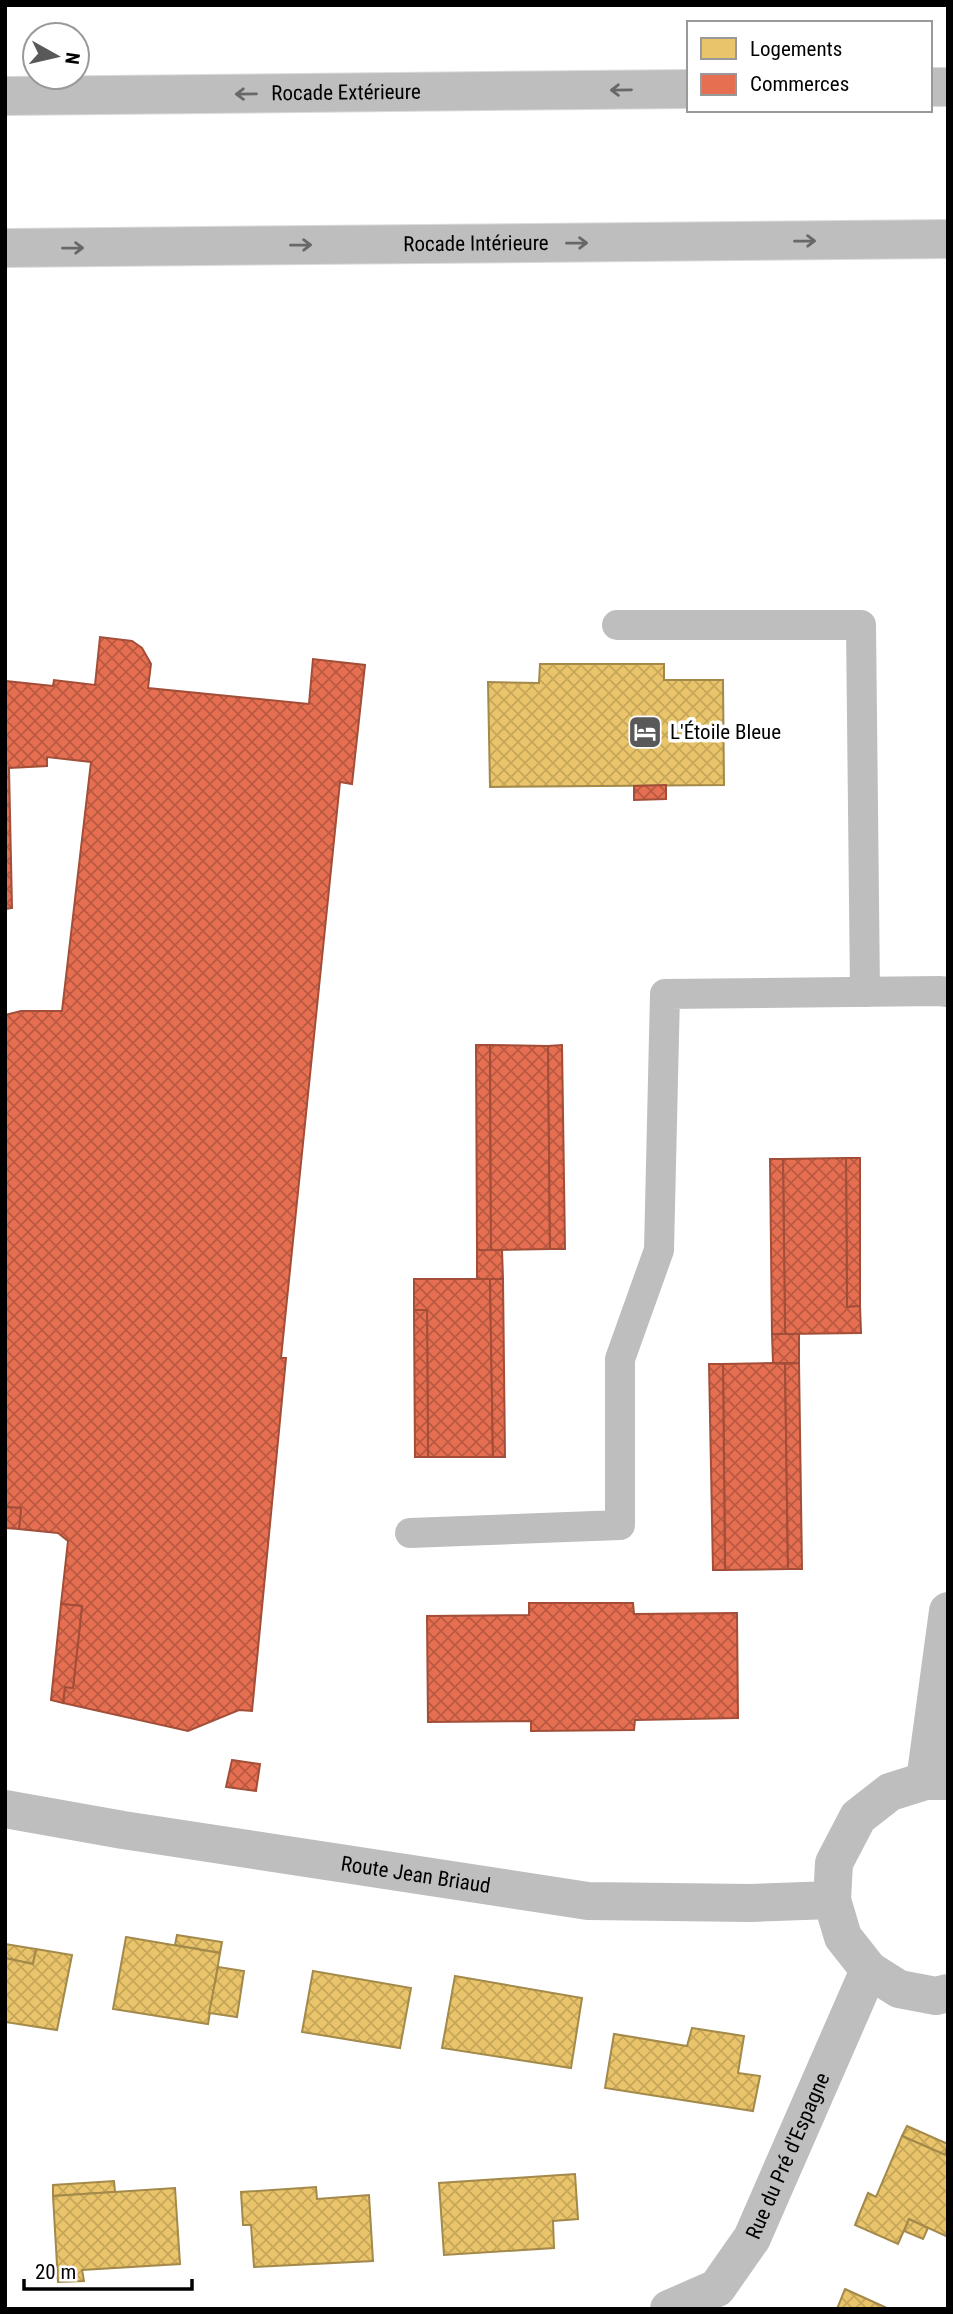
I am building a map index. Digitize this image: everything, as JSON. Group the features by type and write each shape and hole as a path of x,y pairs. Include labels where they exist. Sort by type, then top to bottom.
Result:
{"main road":[{"name":"Rocade Extérieure","path":"5,96 687,89"},
{"name":"Rocade Intérieure","path":"5,248 948,239"},
{"path":"948,1611 937,1781 890,1792 858,1817 834,1863 832,1900 843,1937 869,1970 899,1989 936,1996 948,1993"},
{"name":"Route Jean Briaud","path":"5,1809 123,1830 589,1902 751,1903 832,1900"},
{"name":"Rue du Pré d'Espagne","path":"669,2309 717,2288 752,2238 869,1970"}],"lane":[{"path":"617,625 861,625 865,992"},
{"path":"410,1534 620,1525 620,1359 659,1251 665,994 948,992"}],"building: Logements":[{"path":"540,664 664,664 664,680 723,680 724,785 490,787 488,682 539,683"},
{"path":"177,1935 222,1942 220,1953 175,1945"},
{"path":"126,1937 220,1953 208,2024 113,2009"},
{"path":"5,1944 36,1949 33,1964 5,1958"},
{"path":"36,1949 72,1955 57,2030 5,2022 5,1958 33,1964"},
{"path":"218,1967 244,1971 237,2017 209,2013"},
{"path":"313,1971 411,1988 400,2048 302,2032"},
{"path":"455,1976 582,1998 571,2068 442,2048"},
{"path":"692,2028 744,2036 738,2073 760,2076 753,2111 605,2088 614,2034 687,2046"},
{"path":"907,2126 948,2144 945,2155 902,2136"},
{"path":"902,2136 948,2156 948,2237 909,2219 898,2244 855,2225 868,2193 876,2197"},
{"path":"575,2174 578,2219 553,2221 554,2248 444,2255 439,2183"},
{"path":"114,2181 115,2192 53,2196 53,2185"},
{"path":"316,2187 317,2199 369,2195 373,2261 254,2267 251,2225 243,2225 241,2192"},
{"path":"175,2188 180,2264 82,2270 84,2281 58,2282 53,2196"},
{"path":"909,2219 928,2228 923,2239 904,2231"},
{"path":"845,2289 889,2309 837,2309"}],"building: Commerces":[{"path":"5,637 6,681 53,686 54,680 95,685 100,637 132,641 142,648 151,664 148,688 309,704 313,659 365,665 352,784 340,782 281,1358 286,1358 252,1711 239,1710 188,1731 63,1703 65,1687 73,1688 82,1606 61,1604 68,1541 58,1533 19,1529 21,1508 5,1507 5,1015 21,1011 62,1011 91,762 47,757 47,766 9,768 12,908 5,909"},
{"path":"666,785 666,799 634,800 634,786"},
{"path":"476,1045 490,1045 491,1250 477,1250"},
{"path":"490,1045 548,1046 550,1249 491,1250"},
{"path":"562,1045 565,1249 550,1249 548,1046"},
{"path":"846,1158 860,1158 860,1306 847,1307"},
{"path":"846,1158 847,1307 860,1306 861,1333 785,1334 783,1159"},
{"path":"770,1159 783,1159 785,1334 772,1334"},
{"path":"477,1250 502,1250 503,1279 477,1279"},
{"path":"414,1279 490,1279 493,1457 428,1457 427,1310 414,1310"},
{"path":"490,1279 503,1279 505,1457 493,1457"},
{"path":"414,1310 427,1310 428,1457 415,1457"},
{"path":"772,1334 799,1334 799,1363 773,1363"},
{"path":"799,1363 802,1569 788,1569 785,1364"},
{"path":"709,1364 723,1364 725,1570 713,1570"},
{"path":"723,1364 785,1364 788,1569 725,1570"},
{"path":"5,1507 21,1508 19,1529 5,1528"},
{"path":"529,1603 633,1603 634,1614 737,1613 738,1718 635,1720 634,1730 531,1731 531,1721 428,1722 427,1616 529,1615"},
{"path":"61,1604 82,1606 73,1688 65,1687 63,1703 51,1700"},
{"path":"232,1760 260,1764 256,1791 226,1787"}],"place":[{"name":"L'Étoile Bleue","path":"645,732"}]}
